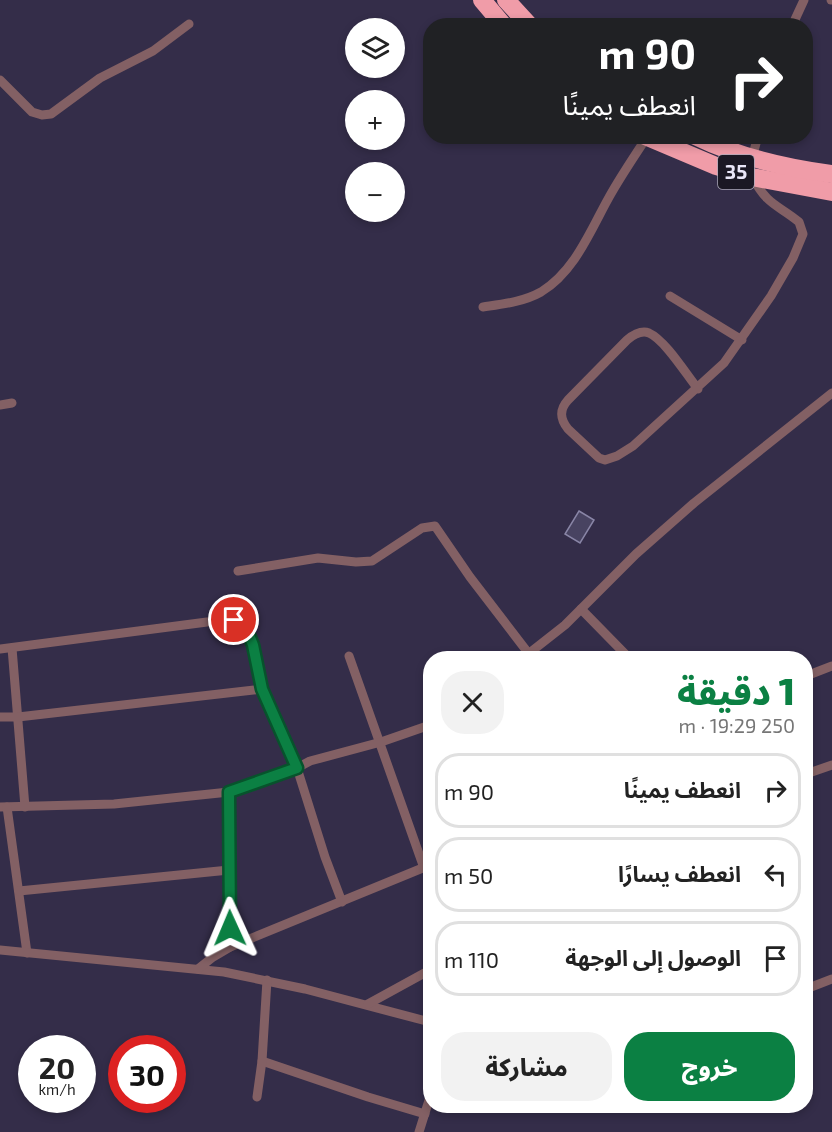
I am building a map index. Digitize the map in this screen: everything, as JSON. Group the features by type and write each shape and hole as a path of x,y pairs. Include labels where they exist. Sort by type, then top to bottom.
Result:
{"highway":[{"path":"482,0 497,18"},
{"path":"506,0 523,18"},
{"name":"35","path":"663,144 716,166 752,177 832,192"},
{"name":"35","path":"716,144 752,158 832,174"}],"street":[{"path":"796,18 804,0"},
{"path":"0,80 32,112 42,115 51,114 100,78 153,51 189,24"},
{"path":"483,308 516,302 540,292 556,280 579,252 642,144"},
{"path":"752,158 756,144"},
{"path":"698,389 665,347 649,333 643,332 627,340 568,400 561,416 568,429 599,458 605,460 633,446 698,389 724,363 742,339 793,258 803,234 799,222 772,204 752,177"},
{"path":"670,296 742,339"},
{"path":"532,651 581,609 636,554 694,503 832,393"},
{"path":"0,405 12,403"},
{"path":"238,571 318,558 356,562 372,561 422,528 435,526 522,651"},
{"path":"581,609 622,651"},
{"path":"0,649 234,620 242,624 253,645 262,689 297,768 321,848 342,902"},
{"path":"12,648 25,807"},
{"path":"350,656 423,855"},
{"path":"813,673 832,666"},
{"path":"0,717 18,717 262,689"},
{"path":"27,953 19,891 3,807 114,804 229,792 297,768 310,761 381,742 423,727"},
{"path":"813,772 832,765"},
{"path":"229,792 230,947"},
{"path":"198,969 230,947 423,868"},
{"path":"19,891 229,870"},
{"path":"0,950 224,972 267,980 423,1020"},
{"path":"368,1005 423,974"},
{"path":"813,986 832,979"},
{"path":"257,1097 262,1061 267,980"},
{"path":"262,1061 425,1114 419,1132"}],"building":[{"path":"579,511 594,520 580,543 565,534"}],"route":[{"path":"230,928 229,792 297,768 262,689 253,645 247,630 234,620"}]}
